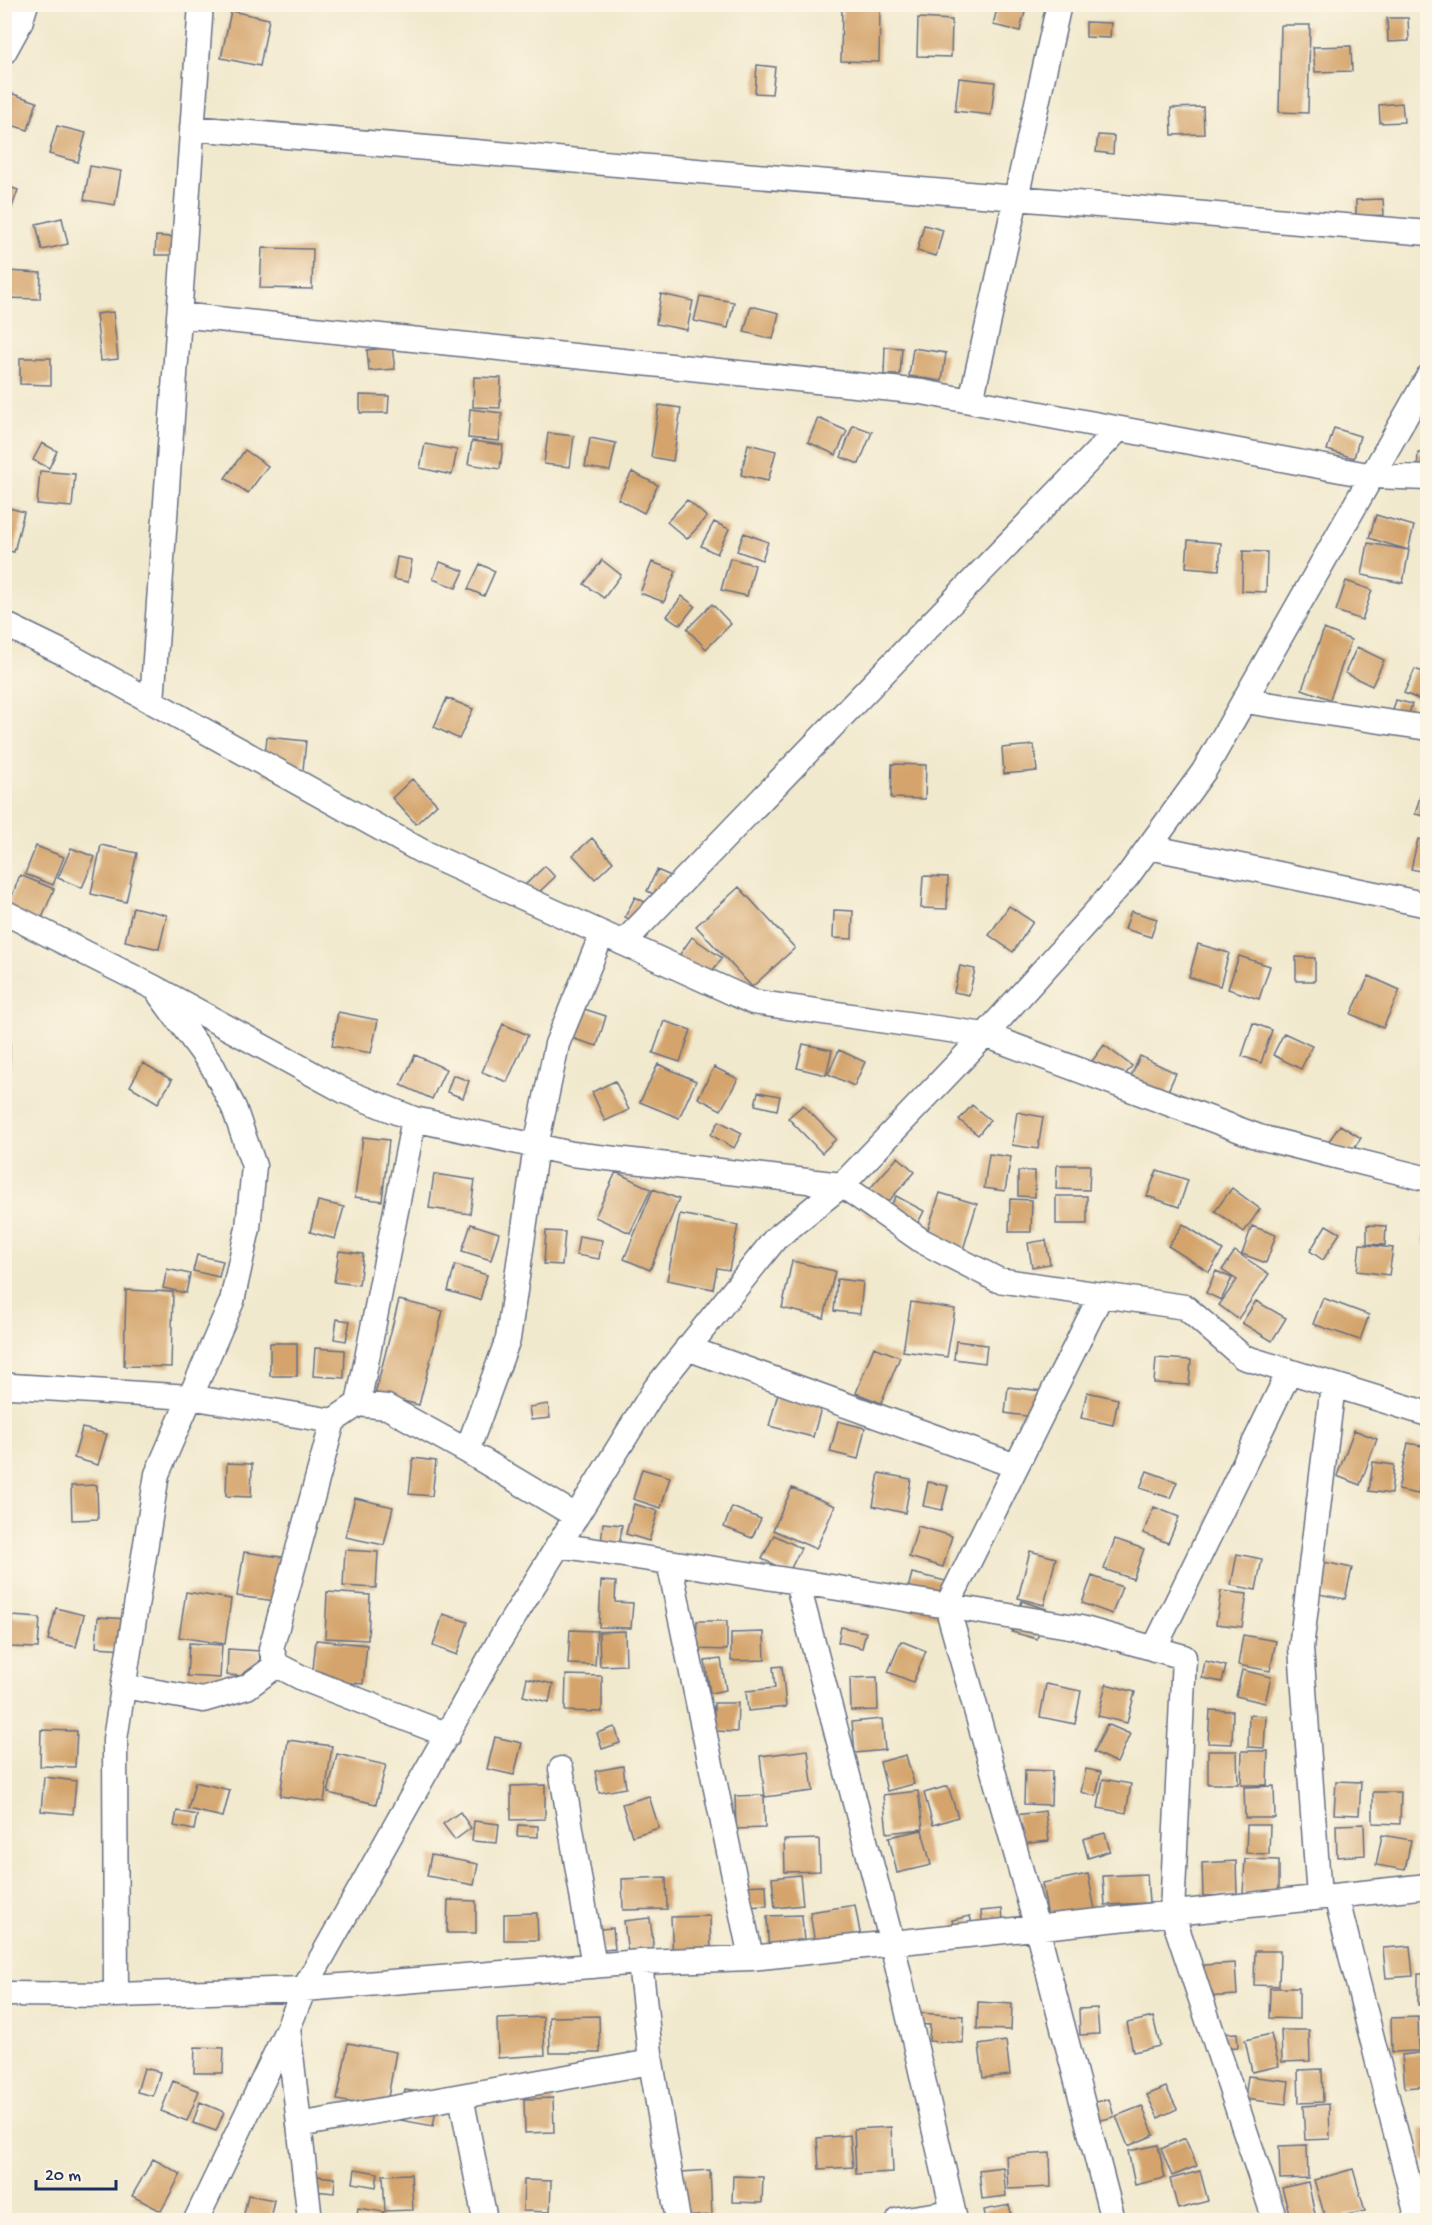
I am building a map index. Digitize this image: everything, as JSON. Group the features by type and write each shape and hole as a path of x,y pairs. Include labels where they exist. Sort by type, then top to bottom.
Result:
{"street":[{"path":"4,52 20,23 26,4"},
{"path":"152,702 201,4"},
{"path":"971,401 1059,4"},
{"path":"192,128 1428,232"},
{"path":"179,315 922,392 1373,476 1428,478"},
{"path":"196,2220 288,2028 304,1989 501,1638 655,1389 775,1239 842,1185 984,1035 1127,877 1204,771 1428,378"},
{"path":"466,1451 508,1339 536,1146 557,1044 613,938 1119,429"},
{"path":"4,624 68,655 423,852 753,1002 984,1035 1258,1137 1428,1179"},
{"path":"1245,700 1428,728"},
{"path":"1149,847 1428,905"},
{"path":"4,912 155,988 344,1091 414,1119 572,1154 842,1185 922,1241 998,1280 1185,1307 1243,1357 1428,1414"},
{"path":"116,1995 115,1739 157,1474 232,1301 248,1228 254,1166 234,1108 213,1066 155,988"},
{"path":"358,1404 414,1119"},
{"path":"1101,1295 947,1606 1037,1928 1113,2220"},
{"path":"687,1348 1016,1466"},
{"path":"1154,1649 1289,1372"},
{"path":"1333,1385 1301,1648 1327,1897 1418,2220"},
{"path":"11,1386 190,1397 333,1421"},
{"path":"448,1735 304,1679 277,1665 271,1650 333,1421 358,1404 387,1407 576,1516"},
{"path":"558,1545 1081,1628 1184,1657 1172,1913 1275,2220"},
{"path":"669,1562 751,1959"},
{"path":"797,1582 892,1943 954,2216 899,2220"},
{"path":"123,1686 202,1700 247,1687 277,1665"},
{"path":"561,1769 594,1965"},
{"path":"4,1994 116,1995 304,1989 594,1965 751,1959 1428,1886"},
{"path":"640,1962 651,2062 678,2220"},
{"path":"288,2028 310,2220"},
{"path":"299,2125 651,2062"},
{"path":"461,2096 485,2220"}],"building":[{"path":"998,4 1027,4 1020,31 993,25"},
{"path":"842,6 880,7 879,62 841,61"},
{"path":"231,11 269,19 260,66 221,58"},
{"path":"918,18 952,20 951,57 917,56"},
{"path":"1387,18 1408,18 1409,41 1388,42"},
{"path":"1086,22 1111,23 1110,38 1086,37"},
{"path":"1281,25 1310,25 1308,113 1279,112"},
{"path":"1351,46 1352,71 1315,72 1313,47"},
{"path":"757,65 775,67 772,94 755,93"},
{"path":"959,78 995,82 991,115 955,111"},
{"path":"10,93 37,102 28,130 4,123 4,109"},
{"path":"1402,103 1404,122 1380,123 1379,105"},
{"path":"1203,107 1204,134 1172,135 1171,108"},
{"path":"57,126 86,133 78,162 49,154"},
{"path":"1098,135 1114,136 1113,154 1096,152"},
{"path":"90,166 121,171 115,205 84,200"},
{"path":"4,185 18,190 10,213 4,211"},
{"path":"1383,199 1384,215 1356,216 1356,200"},
{"path":"62,218 68,244 42,250 36,224"},
{"path":"924,225 943,230 936,256 917,251"},
{"path":"156,236 172,237 171,255 155,255"},
{"path":"262,248 313,249 312,289 260,288"},
{"path":"6,271 41,273 40,299 5,298"},
{"path":"661,294 693,301 687,330 656,324"},
{"path":"700,296 734,302 728,328 694,321"},
{"path":"751,306 779,313 773,339 744,332"},
{"path":"113,312 118,359 101,361 96,314"},
{"path":"392,347 395,369 369,371 367,350"},
{"path":"885,347 902,348 900,375 884,375"},
{"path":"913,348 946,353 942,381 909,376"},
{"path":"20,358 51,358 51,385 20,384"},
{"path":"474,377 501,378 500,408 473,407"},
{"path":"360,395 389,396 388,413 360,413"},
{"path":"659,405 681,408 673,461 651,457"},
{"path":"470,409 502,413 499,441 468,438"},
{"path":"818,418 847,431 836,455 808,442"},
{"path":"853,425 872,432 859,464 841,457"},
{"path":"1334,428 1360,436 1354,458 1327,450"},
{"path":"548,433 574,436 570,467 544,464"},
{"path":"590,438 616,443 610,471 585,467"},
{"path":"472,441 503,445 500,469 468,464"},
{"path":"42,443 57,451 49,468 33,460"},
{"path":"425,444 457,450 452,475 420,468"},
{"path":"748,444 776,451 768,481 741,475"},
{"path":"245,450 268,466 248,493 225,478"},
{"path":"1418,453 1428,453 1428,471 1417,470"},
{"path":"40,471 75,474 72,507 37,504"},
{"path":"632,472 658,485 644,513 618,499"},
{"path":"687,500 707,517 687,539 667,522"},
{"path":"6,507 24,512 14,552 4,550"},
{"path":"1376,515 1414,526 1408,550 1369,538"},
{"path":"714,522 729,529 717,554 701,546"},
{"path":"744,533 768,542 762,560 737,551"},
{"path":"1188,540 1221,543 1219,570 1186,567"},
{"path":"1368,543 1409,550 1403,583 1362,575"},
{"path":"1243,551 1267,552 1266,592 1242,591"},
{"path":"397,557 412,560 408,582 393,579"},
{"path":"730,558 755,565 747,596 721,590"},
{"path":"602,560 621,575 604,598 584,584"},
{"path":"440,562 464,571 456,588 433,579"},
{"path":"652,562 676,571 664,602 640,593"},
{"path":"480,564 495,571 484,596 468,589"},
{"path":"1346,581 1372,590 1362,620 1336,611"},
{"path":"682,596 695,606 680,625 667,616"},
{"path":"712,604 731,624 706,649 687,629"},
{"path":"1324,629 1351,640 1330,699 1302,689"},
{"path":"1357,647 1384,660 1372,686 1345,673"},
{"path":"1415,669 1428,674 1428,703 1404,693"},
{"path":"447,698 473,709 459,739 434,727"},
{"path":"1396,700 1412,704 1406,724 1390,720"},
{"path":"267,737 306,741 302,779 263,775"},
{"path":"1034,745 1037,771 1004,774 1002,748"},
{"path":"892,764 926,765 925,799 891,798"},
{"path":"412,779 437,804 416,824 392,798"},
{"path":"1425,780 1428,781 1428,817 1415,814"},
{"path":"592,838 613,862 595,879 573,855"},
{"path":"1418,839 1428,841 1428,873 1411,869"},
{"path":"101,845 137,853 126,902 91,894"},
{"path":"36,846 64,857 53,885 25,874"},
{"path":"71,848 95,857 82,888 58,878"},
{"path":"545,866 555,877 535,896 525,885"},
{"path":"657,870 673,877 663,899 647,891"},
{"path":"20,875 54,889 40,923 7,909"},
{"path":"923,876 948,877 947,909 921,908"},
{"path":"739,887 795,948 752,987 696,926"},
{"path":"635,897 651,905 641,925 625,917"},
{"path":"1009,906 1033,922 1013,952 989,935"},
{"path":"133,907 167,915 159,949 125,941"},
{"path":"834,910 853,911 852,939 833,938"},
{"path":"1131,911 1157,919 1151,937 1125,929"},
{"path":"692,937 722,958 707,978 678,957"},
{"path":"1198,944 1229,953 1220,986 1189,977"},
{"path":"1239,956 1270,966 1259,999 1228,989"},
{"path":"1296,957 1315,958 1315,981 1296,981"},
{"path":"960,966 975,969 969,995 954,992"},
{"path":"1369,976 1400,990 1383,1028 1351,1014"},
{"path":"581,1008 606,1016 597,1046 571,1038"},
{"path":"338,1012 378,1020 371,1053 332,1046"},
{"path":"664,1021 691,1030 680,1062 653,1053"},
{"path":"1253,1023 1272,1030 1261,1063 1242,1056"},
{"path":"503,1024 528,1035 507,1082 482,1072"},
{"path":"1284,1033 1312,1046 1301,1069 1273,1055"},
{"path":"4,1037 10,1037 9,1084 4,1084"},
{"path":"803,1044 832,1050 826,1075 797,1068"},
{"path":"1104,1045 1132,1066 1110,1094 1083,1073"},
{"path":"839,1050 865,1062 854,1086 828,1074"},
{"path":"415,1055 446,1069 432,1099 401,1085"},
{"path":"1140,1056 1176,1073 1161,1106 1125,1090"},
{"path":"143,1063 172,1080 158,1103 130,1086"},
{"path":"658,1064 696,1081 679,1118 640,1102"},
{"path":"714,1067 738,1079 721,1110 698,1098"},
{"path":"453,1075 469,1081 463,1098 447,1092"},
{"path":"615,1081 629,1110 605,1121 592,1092"},
{"path":"758,1092 780,1096 777,1110 755,1105"},
{"path":"803,1105 836,1139 822,1153 788,1118"},
{"path":"972,1105 990,1120 978,1135 959,1120"},
{"path":"1017,1112 1043,1117 1038,1149 1012,1145"},
{"path":"719,1121 742,1133 734,1148 711,1135"},
{"path":"1340,1125 1361,1138 1350,1154 1329,1141"},
{"path":"363,1137 389,1140 382,1201 355,1197"},
{"path":"989,1154 1011,1157 1005,1191 984,1188"},
{"path":"898,1157 915,1172 872,1219 856,1204"},
{"path":"1057,1165 1090,1165 1089,1190 1056,1189"},
{"path":"1157,1170 1188,1180 1179,1207 1147,1196"},
{"path":"1018,1171 1035,1171 1035,1197 1018,1196"},
{"path":"616,1172 651,1189 630,1233 595,1217"},
{"path":"434,1174 475,1180 470,1214 429,1208"},
{"path":"1232,1188 1260,1209 1244,1232 1215,1211"},
{"path":"653,1189 679,1199 650,1270 624,1259"},
{"path":"940,1193 977,1204 962,1253 924,1241"},
{"path":"896,1196 924,1211 912,1235 883,1221"},
{"path":"1056,1196 1087,1196 1087,1224 1056,1224"},
{"path":"1010,1199 1032,1200 1031,1232 1009,1232"},
{"path":"318,1201 344,1207 335,1239 310,1232"},
{"path":"680,1214 738,1225 729,1270 717,1268 713,1289 667,1280"},
{"path":"471,1224 499,1233 491,1260 462,1251"},
{"path":"1183,1224 1223,1250 1209,1272 1168,1246"},
{"path":"1326,1225 1340,1233 1323,1260 1310,1251"},
{"path":"1367,1225 1386,1226 1385,1245 1367,1244"},
{"path":"1252,1226 1276,1235 1266,1263 1242,1254"},
{"path":"1424,1228 1428,1228 1428,1244 1424,1244"},
{"path":"546,1231 565,1232 562,1265 544,1264"},
{"path":"579,1236 602,1240 599,1259 576,1255"},
{"path":"1046,1240 1050,1264 1032,1267 1028,1243"},
{"path":"1360,1244 1393,1248 1389,1275 1357,1271"},
{"path":"339,1251 363,1254 359,1285 334,1282"},
{"path":"1235,1251 1269,1274 1238,1319 1219,1305 1237,1280 1222,1270"},
{"path":"197,1255 223,1261 219,1277 193,1271"},
{"path":"792,1261 835,1271 824,1318 782,1308"},
{"path":"455,1265 487,1275 480,1300 448,1291"},
{"path":"167,1269 190,1274 186,1293 163,1288"},
{"path":"1216,1271 1232,1278 1221,1300 1206,1293"},
{"path":"837,1279 863,1282 860,1314 834,1311"},
{"path":"126,1290 173,1292 171,1367 124,1366"},
{"path":"1323,1298 1369,1315 1360,1340 1313,1324"},
{"path":"399,1300 443,1311 419,1405 375,1394"},
{"path":"1256,1301 1286,1318 1272,1341 1242,1323"},
{"path":"911,1302 955,1309 947,1357 903,1351"},
{"path":"337,1319 350,1321 346,1341 334,1339"},
{"path":"956,1341 987,1345 985,1363 954,1359"},
{"path":"270,1343 297,1343 297,1376 270,1376"},
{"path":"874,1347 900,1357 881,1403 856,1393"},
{"path":"315,1348 345,1350 344,1378 313,1376"},
{"path":"1156,1358 1191,1360 1189,1385 1154,1383"},
{"path":"780,1386 824,1397 813,1437 769,1426"},
{"path":"1008,1387 1042,1391 1039,1418 1005,1413"},
{"path":"1087,1392 1118,1399 1113,1425 1081,1418"},
{"path":"548,1404 550,1418 531,1420 529,1407"},
{"path":"838,1421 865,1428 858,1459 830,1452"},
{"path":"82,1428 107,1434 98,1465 74,1458"},
{"path":"1354,1430 1377,1439 1360,1485 1337,1476"},
{"path":"1408,1443 1427,1447 1418,1494 1398,1490"},
{"path":"413,1458 436,1461 432,1496 409,1494"},
{"path":"1373,1462 1394,1465 1391,1494 1369,1491"},
{"path":"227,1463 252,1464 251,1497 226,1496"},
{"path":"642,1469 670,1477 661,1508 633,1499"},
{"path":"1147,1471 1177,1482 1170,1498 1140,1488"},
{"path":"879,1473 911,1479 905,1513 873,1506"},
{"path":"928,1482 948,1486 942,1510 923,1506"},
{"path":"97,1485 98,1519 72,1520 71,1486"},
{"path":"792,1488 835,1506 816,1549 773,1530"},
{"path":"355,1498 393,1507 384,1545 345,1537"},
{"path":"634,1504 658,1511 649,1541 626,1534"},
{"path":"732,1507 761,1519 752,1538 724,1527"},
{"path":"1154,1507 1179,1517 1168,1543 1143,1533"},
{"path":"603,1523 622,1525 619,1547 601,1545"},
{"path":"918,1526 952,1536 943,1567 909,1557"},
{"path":"774,1535 801,1548 789,1572 762,1559"},
{"path":"1115,1539 1144,1549 1133,1579 1104,1569"},
{"path":"345,1550 378,1552 376,1588 343,1586"},
{"path":"1030,1551 1056,1558 1044,1605 1018,1598"},
{"path":"244,1552 289,1558 283,1602 237,1596"},
{"path":"1237,1554 1262,1559 1256,1590 1231,1585"},
{"path":"1324,1562 1352,1568 1345,1599 1318,1594"},
{"path":"912,1573 950,1582 941,1618 903,1609"},
{"path":"1092,1576 1122,1587 1112,1614 1082,1603"},
{"path":"601,1581 616,1582 615,1602 633,1603 631,1628 599,1627"},
{"path":"1221,1591 1247,1594 1242,1627 1216,1624"},
{"path":"186,1592 231,1599 225,1644 179,1637"},
{"path":"327,1592 370,1595 368,1640 325,1638"},
{"path":"1022,1601 1046,1609 1037,1639 1012,1632"},
{"path":"56,1608 84,1615 76,1647 48,1640"},
{"path":"443,1614 468,1622 457,1655 433,1646"},
{"path":"12,1616 40,1618 38,1648 10,1647"},
{"path":"98,1617 127,1619 125,1649 96,1647"},
{"path":"697,1621 727,1621 727,1650 696,1649"},
{"path":"841,1627 866,1632 862,1648 838,1642"},
{"path":"570,1630 597,1631 595,1665 568,1664"},
{"path":"625,1631 626,1665 600,1666 599,1632"},
{"path":"764,1632 765,1660 731,1661 731,1633"},
{"path":"1243,1635 1276,1641 1270,1671 1238,1665"},
{"path":"316,1640 367,1645 363,1684 312,1679"},
{"path":"901,1641 926,1651 913,1682 888,1672"},
{"path":"189,1643 222,1645 220,1678 187,1676"},
{"path":"228,1649 260,1651 259,1677 227,1675"},
{"path":"721,1659 726,1690 710,1693 705,1661"},
{"path":"1205,1661 1226,1666 1222,1682 1202,1678"},
{"path":"782,1666 786,1707 748,1711 746,1691 775,1688 773,1667"},
{"path":"1242,1670 1271,1677 1265,1703 1236,1696"},
{"path":"566,1675 602,1676 602,1712 565,1711"},
{"path":"877,1677 878,1710 851,1711 850,1678"},
{"path":"527,1678 553,1684 549,1702 523,1696"},
{"path":"1046,1684 1081,1691 1075,1724 1040,1717"},
{"path":"1106,1684 1135,1692 1127,1723 1098,1716"},
{"path":"714,1703 738,1703 737,1732 714,1731"},
{"path":"1210,1710 1233,1711 1232,1744 1208,1743"},
{"path":"1249,1715 1266,1716 1264,1748 1248,1747"},
{"path":"882,1719 885,1750 855,1753 852,1722"},
{"path":"1107,1724 1130,1734 1117,1763 1094,1752"},
{"path":"615,1727 620,1743 602,1749 597,1733"},
{"path":"41,1730 77,1731 75,1767 40,1766"},
{"path":"495,1737 522,1743 514,1775 487,1769"},
{"path":"288,1740 332,1746 324,1802 280,1796"},
{"path":"808,1750 813,1791 765,1797 760,1756"},
{"path":"1208,1751 1237,1751 1238,1784 1208,1784"},
{"path":"1242,1751 1268,1751 1267,1785 1241,1785"},
{"path":"337,1754 386,1765 376,1804 328,1793"},
{"path":"906,1755 914,1784 887,1791 880,1762"},
{"path":"623,1766 626,1788 599,1793 595,1771"},
{"path":"1086,1769 1101,1772 1096,1796 1081,1792"},
{"path":"1025,1770 1052,1771 1051,1805 1024,1804"},
{"path":"44,1777 76,1781 73,1814 41,1811"},
{"path":"1103,1779 1131,1784 1126,1813 1098,1808"},
{"path":"1336,1781 1361,1782 1359,1815 1334,1814"},
{"path":"195,1782 230,1790 223,1817 188,1809"},
{"path":"545,1785 545,1819 511,1820 511,1786"},
{"path":"948,1786 958,1817 933,1825 924,1793"},
{"path":"1274,1786 1275,1818 1245,1818 1244,1787"},
{"path":"918,1791 923,1829 887,1833 883,1795"},
{"path":"1373,1792 1401,1792 1400,1824 1373,1823"},
{"path":"764,1795 765,1828 736,1829 735,1796"},
{"path":"649,1796 659,1828 632,1836 622,1804"},
{"path":"177,1811 197,1815 194,1830 174,1826"},
{"path":"1045,1811 1049,1841 1021,1844 1016,1815"},
{"path":"460,1812 471,1828 455,1840 443,1824"},
{"path":"474,1821 499,1824 497,1843 472,1841"},
{"path":"1364,1824 1365,1855 1337,1857 1336,1825"},
{"path":"518,1825 538,1826 538,1837 517,1836"},
{"path":"1247,1825 1270,1825 1269,1854 1246,1853"},
{"path":"922,1830 931,1865 897,1873 889,1837"},
{"path":"1105,1833 1110,1851 1088,1858 1083,1839"},
{"path":"1382,1835 1411,1840 1405,1870 1376,1865"},
{"path":"819,1839 820,1871 785,1872 784,1840"},
{"path":"431,1855 478,1864 474,1885 427,1876"},
{"path":"1245,1859 1279,1860 1279,1895 1243,1894"},
{"path":"1236,1861 1237,1895 1203,1896 1202,1863"},
{"path":"1088,1874 1096,1915 1049,1924 1042,1883"},
{"path":"1147,1874 1149,1903 1105,1905 1103,1876"},
{"path":"800,1875 803,1905 775,1908 772,1878"},
{"path":"666,1877 667,1909 623,1910 622,1879"},
{"path":"766,1885 767,1906 738,1907 738,1886"},
{"path":"448,1900 476,1901 476,1933 447,1933"},
{"path":"855,1905 863,1949 817,1957 810,1912"},
{"path":"1002,1909 1004,1930 983,1932 981,1911"},
{"path":"537,1913 538,1940 504,1940 504,1914"},
{"path":"802,1915 805,1956 769,1958 767,1916"},
{"path":"710,1916 711,1956 673,1958 671,1917"},
{"path":"970,1916 975,1937 956,1940 952,1920"},
{"path":"650,1918 654,1951 628,1954 624,1921"},
{"path":"613,1928 615,1949 602,1950 600,1929"},
{"path":"1410,1946 1413,1976 1386,1978 1383,1948"},
{"path":"1255,1951 1280,1951 1279,1986 1254,1985"},
{"path":"1235,1963 1237,1995 1205,1997 1204,1965"},
{"path":"1418,1974 1428,1974 1428,2004 1418,2005"},
{"path":"1270,1988 1299,1988 1299,2019 1269,2018"},
{"path":"978,2002 1012,2004 1011,2030 977,2029"},
{"path":"1097,2008 1099,2034 1080,2035 1079,2009"},
{"path":"918,2013 964,2016 963,2043 929,2041 930,2025 918,2024"},
{"path":"599,2016 600,2053 550,2053 549,2017"},
{"path":"543,2017 545,2055 498,2058 497,2019"},
{"path":"1153,2017 1160,2046 1133,2052 1127,2023"},
{"path":"1418,2017 1419,2051 1392,2052 1391,2018"},
{"path":"1281,2030 1309,2030 1310,2061 1282,2062"},
{"path":"1237,2033 1238,2047 1219,2048 1218,2034"},
{"path":"1271,2034 1279,2066 1252,2072 1245,2040"},
{"path":"1006,2041 1010,2075 983,2078 979,2045"},
{"path":"348,2043 396,2052 386,2109 337,2100"},
{"path":"195,2047 224,2048 223,2073 194,2073"},
{"path":"1427,2052 1428,2086 1405,2088 1402,2055"},
{"path":"144,2068 160,2072 153,2096 137,2092"},
{"path":"1322,2069 1323,2102 1299,2103 1298,2070"},
{"path":"1248,2076 1289,2081 1286,2104 1245,2099"},
{"path":"173,2081 199,2091 187,2121 161,2111"},
{"path":"1166,2087 1177,2109 1158,2118 1147,2095"},
{"path":"405,2090 439,2095 433,2126 400,2120"},
{"path":"553,2098 554,2132 525,2133 524,2099"},
{"path":"1109,2099 1114,2117 1093,2122 1088,2104"},
{"path":"200,2102 224,2112 216,2131 193,2123"},
{"path":"1329,2104 1330,2139 1305,2140 1303,2106"},
{"path":"1142,2106 1154,2135 1128,2146 1116,2116"},
{"path":"891,2127 893,2172 856,2174 854,2129"},
{"path":"1421,2129 1428,2129 1428,2161 1422,2161"},
{"path":"850,2135 853,2167 819,2169 817,2138"},
{"path":"1185,2138 1197,2166 1172,2176 1161,2149"},
{"path":"1158,2145 1165,2178 1135,2185 1128,2151"},
{"path":"1307,2145 1308,2178 1280,2179 1279,2146"},
{"path":"1050,2153 1051,2187 1008,2189 1006,2156"},
{"path":"153,2159 181,2174 161,2211 132,2196"},
{"path":"1003,2167 1006,2196 982,2199 979,2170"},
{"path":"355,2169 378,2173 376,2187 353,2183"},
{"path":"1353,2169 1365,2211 1326,2220 1314,2180"},
{"path":"710,2170 712,2215 669,2218 667,2173"},
{"path":"1200,2171 1208,2201 1178,2209 1170,2179"},
{"path":"411,2174 413,2210 385,2211 383,2175"},
{"path":"317,2176 335,2178 334,2193 315,2191"},
{"path":"733,2176 763,2177 762,2203 732,2202"},
{"path":"524,2180 551,2181 550,2212 523,2211"},
{"path":"1308,2182 1316,2218 1291,2220 1282,2188"},
{"path":"248,2195 274,2200 270,2219 244,2214"},
{"path":"1009,2205 1013,2220 986,2220 984,2210"},
{"path":"358,2208 384,2212 382,2220 356,2220"}]}
